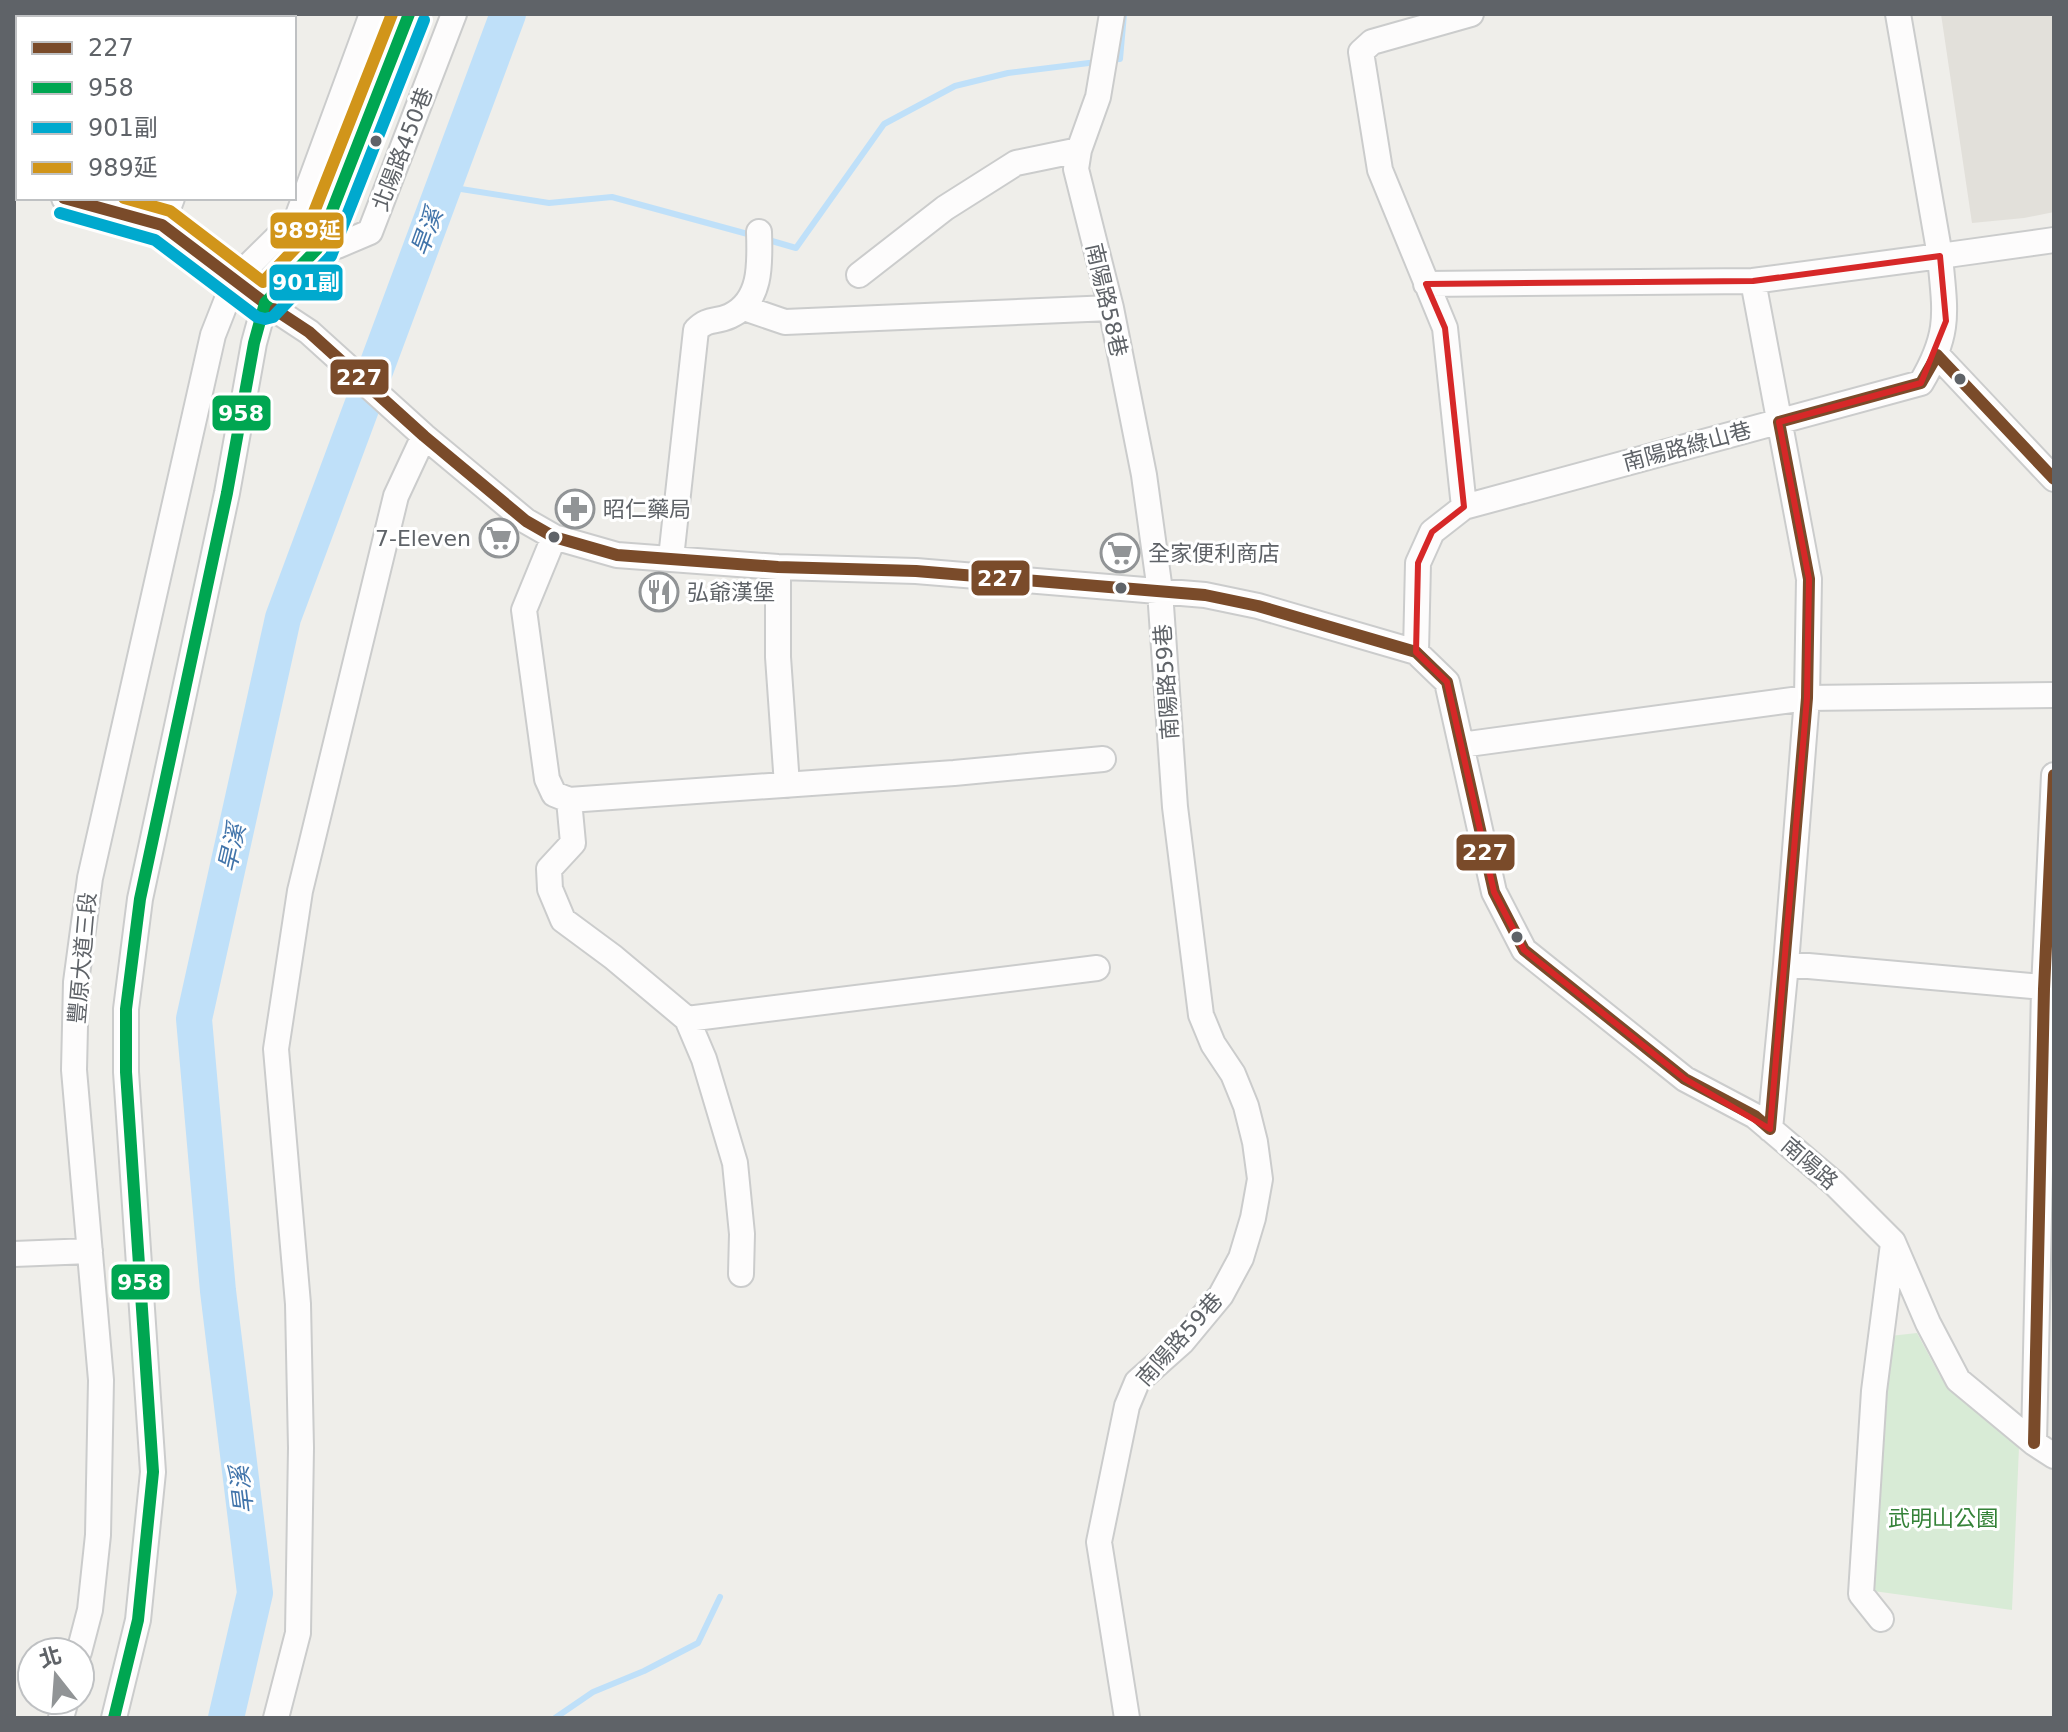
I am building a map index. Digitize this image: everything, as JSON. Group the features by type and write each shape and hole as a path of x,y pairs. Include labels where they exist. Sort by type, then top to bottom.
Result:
{"street":[{"path":"235,279 297,218 372,14"},
{"path":"114,1718 138,1620 153,1472 126,1072 126,1009 140,899 224,508 254,343 265,303 317,249 409,14"},
{"name":"北陽路450巷","path":"317,249 337,246 370,232 454,14"},
{"name":"南陽路58巷","path":"1112,14 1098,97 1079,150 1076,169 1111,308 1144,475 1160,591"},
{"path":"1464,507 1445,328 1380,170 1361,52 1372,42 1471,14"},
{"name":"南陽路綠山巷","path":"1416,652 1418,563 1432,532 1464,507 1921,383 1937,355 1946,321 1940,256 1898,14"},
{"path":"859,275 945,208 1016,163 1079,150"},
{"path":"71,200 162,225 265,303"},
{"path":"162,225 171,200"},
{"path":"671,558 696,330 706,320 726,318 744,308 760,269 759,232"},
{"path":"1426,284 1753,281 2054,240"},
{"name":"豐原大道三段","path":"83,1636 90,1610 98,1535 101,1380 74,1070 76,982 90,878 213,335 235,279"},
{"path":"1753,281 1809,579 1807,698 1770,1129"},
{"name":"南陽路","path":"265,303 309,332 419,431 526,521 554,537 617,555 778,567 916,571 1205,595 1258,606 1416,652 1447,682 1494,892 1524,950 1685,1079 1755,1116 1835,1184 1893,1242 1928,1323 1958,1380 2044,1450"},
{"path":"744,308 785,322 1111,308"},
{"path":"1937,355 2054,479"},
{"path":"276,1718 298,1633 301,1448 298,1304 276,1049 300,891 396,496 419,431"},
{"path":"554,537 524,610 547,779 554,794 569,800 954,773 1103,759"},
{"path":"778,567 778,657 787,785"},
{"name":"南陽路59巷","path":"1127,1718 1099,1542 1127,1406 1137,1382 1182,1342 1221,1295 1241,1258 1260,1179 1246,1106 1233,1074 1213,1044 1201,1015 1175,807 1160,591"},
{"path":"1461,745 1807,698 2054,695"},
{"path":"2044,1450 2054,775"},
{"path":"569,800 573,843 549,869 550,889 563,920 687,1019 704,1059 735,1163 742,1234 741,1274"},
{"path":"1786,964 2049,988"},
{"path":"687,1019 1097,968"},
{"path":"1881,1619 1861,1594 1874,1391 1893,1242"},
{"path":"14,1254 90,1251"}],"highlighted area":[{"path":"1940,256 1946,321 1921,383 1779,422 1809,579 1807,698 1770,1129 1685,1079 1524,950 1494,892 1447,682 1416,652 1418,563 1432,532 1464,507 1445,328 1426,284 1753,281"}],"shaded area":[{"path":"1941,14 2054,14 2054,212 1972,223"}],"green space":[{"name":"武明山公園","path":"1917,1333 1940,1376 2019,1447 2012,1610 1866,1590 1881,1337"}],"waterway":[{"name":"旱溪","path":"226,1718 255,1593 218,1291 194,1019 283,618 508,14"},
{"path":"1108,60 1120,59 1124,14"},
{"path":"765,239 796,248 884,124 955,86 1008,73 1097,62"},
{"path":"442,186 549,203 612,197 755,236"},
{"path":"555,1718 593,1692 644,1671 698,1643 720,1597"}],"transit line":[{"name":"989延","path":"131,200 170,211 263,282 303,240 392,14"},
{"name":"958","path":"114,1718 138,1620 153,1472 126,1072 126,1009 140,899 227,493 254,343 265,303 317,249 409,14"},
{"name":"901副","path":"60,213 155,240 257,317 273,317 331,256 424,20"},
{"name":"227","path":"71,200 162,225 265,303 309,332 424,436 526,521 554,537 617,555 778,567 916,571 1205,595 1258,606 1416,652 1447,682 1494,892 1524,950 1685,1079 1755,1116 1770,1129"},
{"name":"227","path":"1937,355 2054,479"},
{"name":"227","path":"1779,422 1921,383 1937,355"},
{"name":"227","path":"1770,1129 1807,698 1809,579 1779,422"},
{"name":"227","path":"2034,1443 2044,989 2054,775"}],"place":[{"name":"昭仁藥局","path":"575,509"},
{"name":"7-Eleven","path":"499,538"},
{"name":"全家便利商店","path":"1120,553"},
{"name":"弘爺漢堡","path":"659,592"}]}
